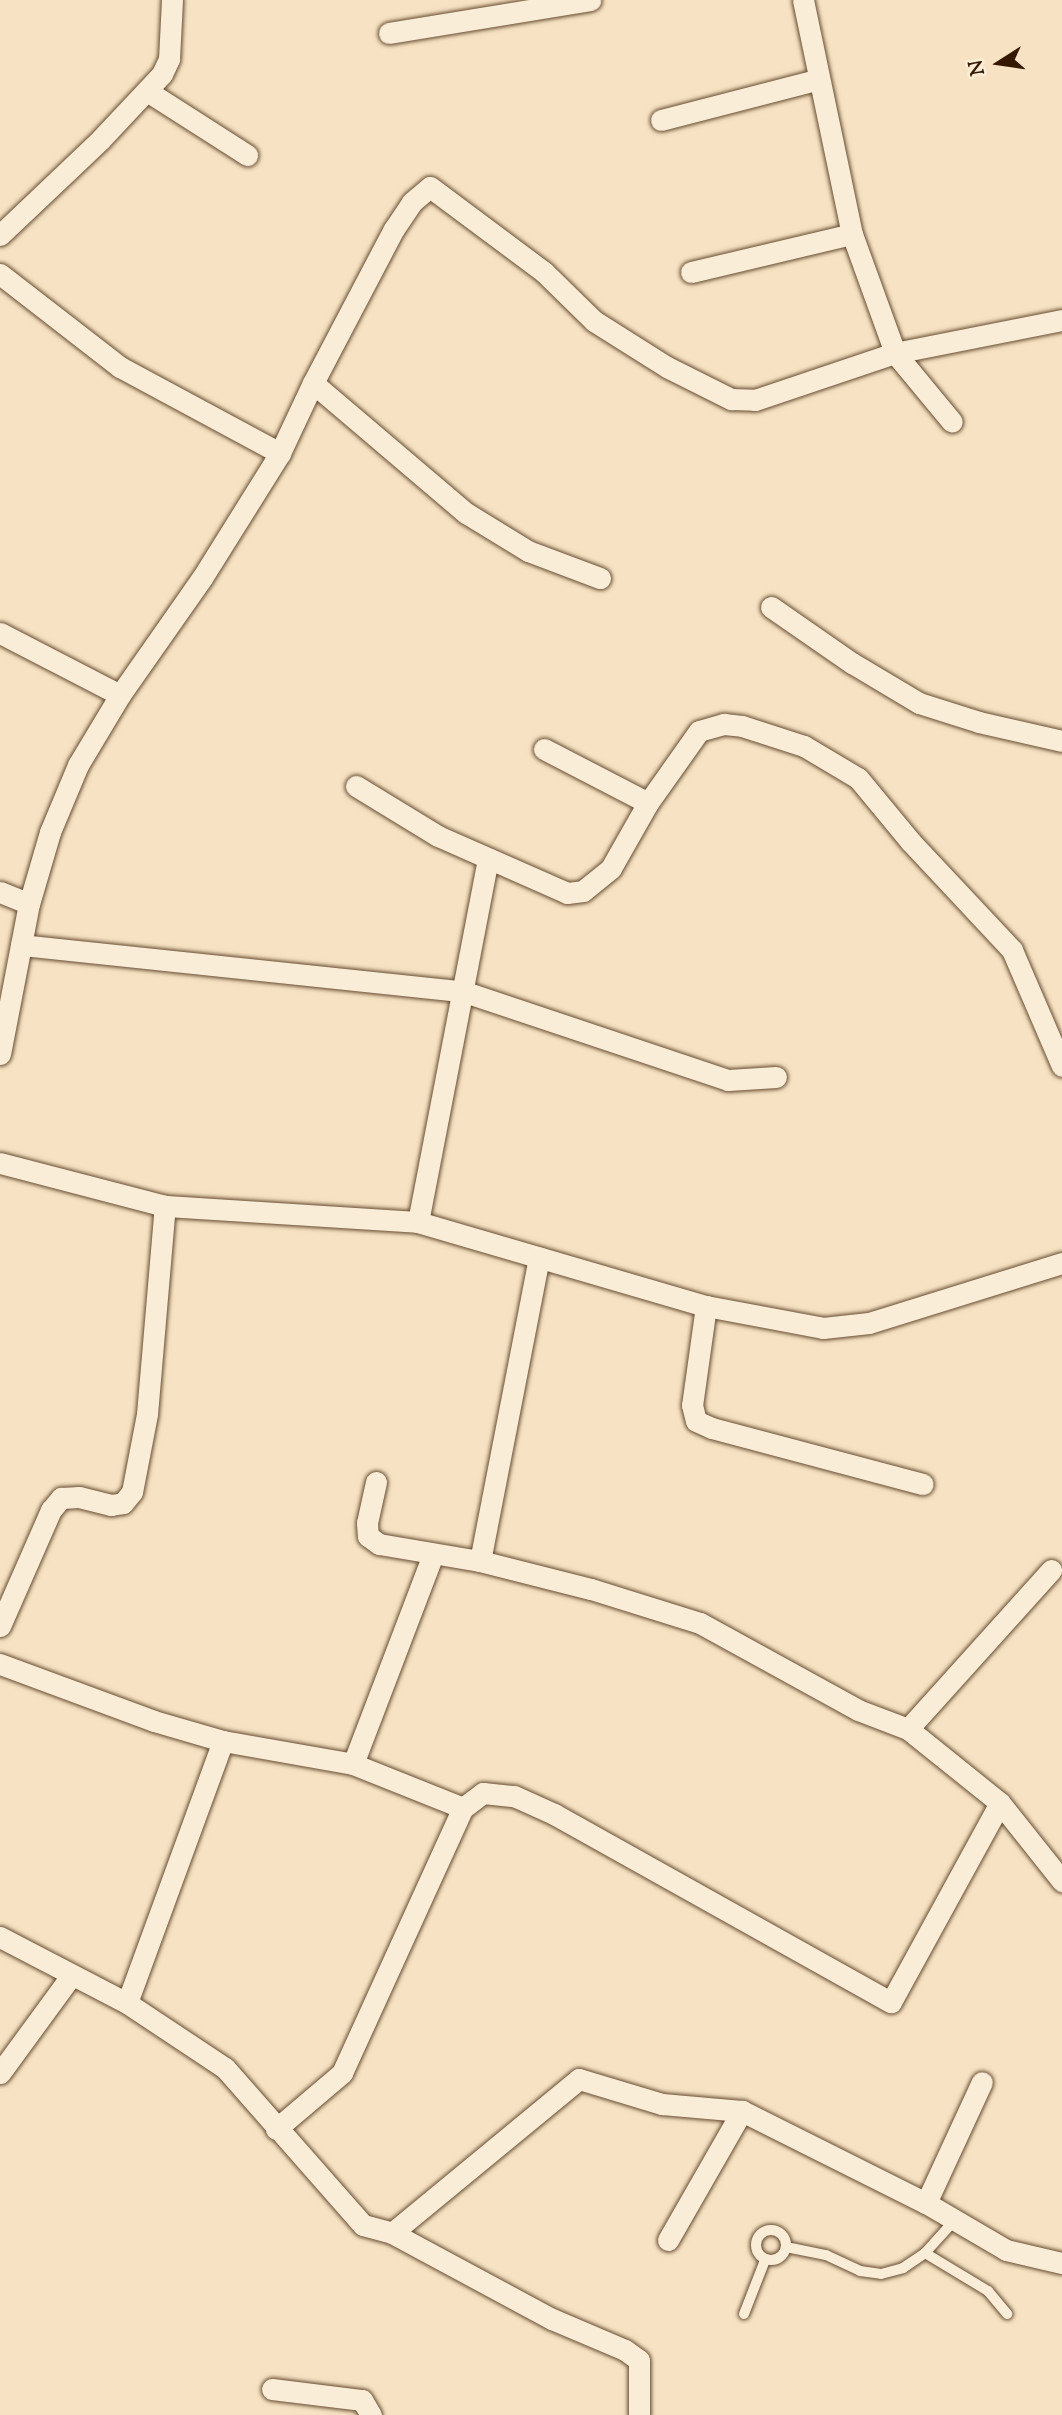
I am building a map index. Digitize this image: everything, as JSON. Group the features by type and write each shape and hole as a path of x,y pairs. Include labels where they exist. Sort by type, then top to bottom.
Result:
{"street":[{"path":"0,235 147,91 170,59 172,0"},
{"path":"389,33 590,0"},
{"path":"803,0 852,234 895,353 952,422"},
{"path":"661,120 819,79"},
{"path":"147,91 247,155"},
{"path":"0,1054 29,904 50,832 78,765 120,695 202,578 280,453 313,383 394,229 412,202 430,187 544,272 594,321 667,367 731,399 755,400 895,353 1062,320"},
{"path":"691,272 852,234"},
{"path":"0,274 120,368 280,453"},
{"path":"313,383 466,513 528,551 600,578"},
{"path":"771,607 852,663 919,703 979,722 1062,741"},
{"path":"0,633 120,695"},
{"path":"356,786 438,836 567,893 583,891 611,869 648,803 699,731 724,724 743,726 804,746 858,778 911,842 1012,950 1062,1066"},
{"path":"544,749 648,803"},
{"path":"418,1222 488,859"},
{"path":"0,892 29,904"},
{"path":"21,945 462,991 728,1080 776,1077"},
{"path":"0,1163 165,1206 418,1222 706,1306 824,1328 869,1323 1060,1266"},
{"path":"0,1626 51,1510 61,1498 79,1497 111,1505 123,1503 132,1492 147,1414 165,1206"},
{"path":"480,1561 539,1258"},
{"path":"706,1306 692,1405 696,1421 712,1429 923,1484"},
{"path":"376,1482 367,1523 368,1536 379,1544 480,1561 592,1589 700,1623 858,1710 908,1729 1000,1803 1056,1856 1062,1881"},
{"path":"353,1764 433,1554"},
{"path":"908,1729 1051,1570"},
{"path":"0,1664 154,1721 223,1741 353,1764 463,1808"},
{"path":"127,2003 223,1741"},
{"path":"276,2129 342,2073 463,1808 483,1793 514,1796 641,1860 891,2002 1000,1803"},
{"path":"0,1937 127,2003 225,2068 363,2225 392,2233 552,2319 625,2350 639,2360 639,2415"},
{"path":"0,2073 71,1976"},
{"path":"392,2233 579,2079 662,2104 742,2110 926,2203 1006,2250 1062,2263"},
{"path":"926,2203 982,2082"},
{"path":"668,2240 742,2110"},
{"path":"272,2389 362,2400 371,2415"}],"lane":[{"path":"786,2247 826,2255 860,2271 881,2274 903,2268 925,2253 954,2221"},
{"path":"767,2231 777,2231 784,2237 786,2247 782,2255 774,2260 765,2260 758,2254 756,2244 759,2236 767,2231"},
{"path":"925,2253 988,2291 1007,2314"},
{"path":"744,2314 765,2260"}]}
